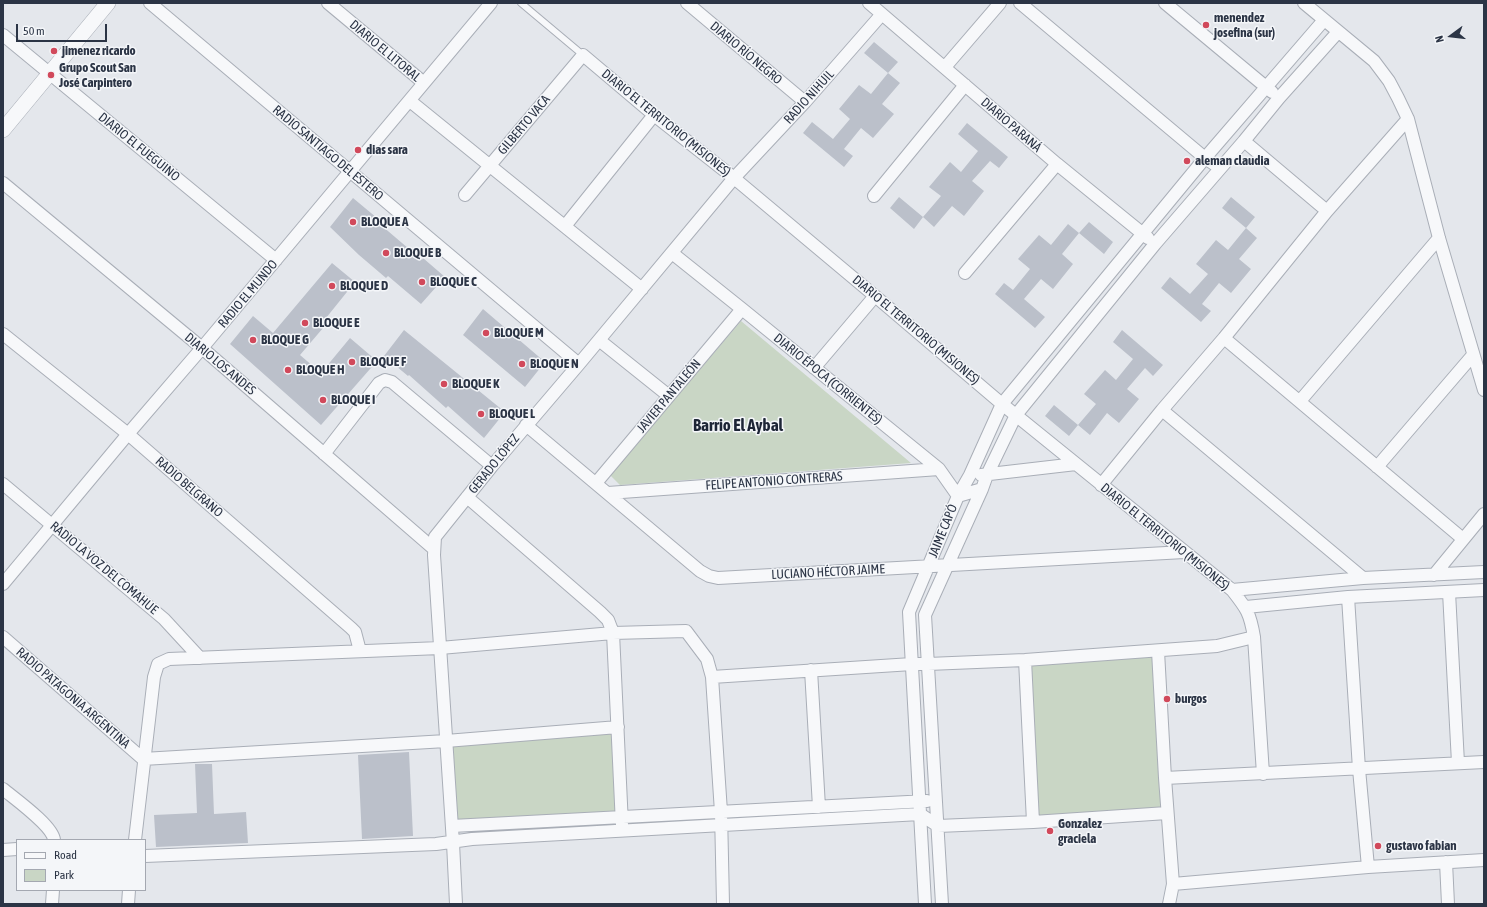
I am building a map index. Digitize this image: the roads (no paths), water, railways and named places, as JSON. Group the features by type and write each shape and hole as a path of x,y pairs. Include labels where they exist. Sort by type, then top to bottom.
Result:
{"street":[{"path":"3,130 108,3"},
{"name":"RADIO SANTIAGO DEL ESTERO","path":"150,3 579,364"},
{"name":"DIARIO EL LITORAL","path":"328,3 424,83"},
{"name":"RADIO EL MUNDO","path":"3,584 491,3"},
{"name":"DIARIO RÍO NEGRO","path":"687,3 806,102"},
{"name":"DIARIO PARANÁ","path":"869,3 945,66 1057,164 1155,244"},
{"path":"945,66 1000,3"},
{"path":"1020,3 1205,158 1220,168"},
{"path":"1165,3 1279,98"},
{"path":"1304,3 1374,61 1389,80 1408,119 1439,238 1484,390"},
{"name":"RADIO NIHUIL","path":"734,178 806,102 882,14"},
{"name":"JAIME CAPÓ","path":"925,904 909,612 958,496 970,475 1002,404 1205,158 1324,20"},
{"name":"JAIME CAPÓ","path":"942,904 925,615 987,475 1016,415 1155,244 1279,98 1338,32"},
{"name":"DIARIO EL FUEGUINO","path":"3,34 276,260"},
{"name":"DIARIO EL TERRITORIO (MISIONES)","path":"583,55 654,115 734,178 1100,485 1232,590 1246,608 1251,618 1254,637 1263,774"},
{"name":"GILBERTO VACA","path":"464,195 583,55"},
{"path":"874,196 965,85"},
{"path":"410,101 642,289"},
{"path":"565,226 654,115"},
{"path":"1100,485 1224,338 1327,211 1408,119"},
{"path":"1244,141 1327,211"},
{"path":"965,272 1057,164"},
{"name":"GERADO LÓPEZ","path":"456,904 434,549 435,537 526,425 579,364 734,178"},
{"name":"DIARIO LOS ANDES","path":"3,184 202,348 434,549"},
{"path":"1300,401 1439,238"},
{"name":"DIARIO ÉPOCA (CORRIENTES)","path":"672,253 939,470 958,496"},
{"path":"814,368 875,296"},
{"name":"JAVIER PANTALEÓN","path":"596,483 742,309"},
{"name":"RADIO BELGRANO","path":"3,334 128,434 351,628 355,632 360,651"},
{"path":"1224,338 1463,539"},
{"path":"599,340 669,396"},
{"path":"1377,467 1473,355"},
{"path":"324,454 379,383 385,380 392,382 492,466"},
{"path":"1162,410 1363,578"},
{"name":"LUCIANO HÉCTOR JAIME","path":"526,425 700,571 709,576 718,578 1184,552"},
{"path":"970,475 987,475 1076,464"},
{"name":"FELIPE ANTONIO CONTRERAS","path":"608,493 939,470"},
{"name":"RADIO LA VOZ DEL COMAHUE","path":"3,484 164,619 200,658"},
{"path":"958,496 982,489"},
{"path":"467,497 608,620 613,633 622,831"},
{"path":"1434,575 1484,514"},
{"path":"1232,590 1363,578 1484,572"},
{"path":"1246,608 1348,597 1484,590"},
{"path":"1449,592 1458,764"},
{"path":"1348,597 1359,769 1368,867"},
{"path":"135,839 143,759 154,677 158,664 170,659 440,648 613,633 686,631 707,659 712,677 721,812 720,826 723,904"},
{"path":"712,677 912,664 1024,660 1158,651 1217,646 1254,637"},
{"name":"RADIO PATAGONIA ARGENTINA","path":"3,638 143,759"},
{"path":"1158,651 1167,813 1173,884 1169,904"},
{"path":"1024,660 1033,822"},
{"path":"811,670 819,807"},
{"path":"143,759 446,741 618,727"},
{"path":"1165,778 1484,762"},
{"path":"3,789 47,826 54,839"},
{"path":"452,826 936,801"},
{"path":"146,856 453,843 472,839 920,814 938,826 1033,822 1167,813"},
{"path":"3,850 16,848"},
{"path":"1173,884 1368,867 1484,860"},
{"path":"1446,862 1448,904"},
{"path":"52,904 53,891"},
{"path":"128,904 130,891"}],"lane":[{"path":"521,3 583,55"}],"place":[{"name":"menendez josefina (sur)","path":"1206,25"},
{"name":"jimenez ricardo","path":"54,51"},
{"name":"Grupo Scout San José Carpintero","path":"51,75"},
{"name":"dias sara","path":"358,150"},
{"name":"aleman claudia","path":"1187,161"},
{"name":"BLOQUE A","path":"353,222"},
{"name":"BLOQUE B","path":"386,253"},
{"name":"BLOQUE C","path":"422,282"},
{"name":"BLOQUE D","path":"332,286"},
{"name":"BLOQUE E","path":"305,323"},
{"name":"BLOQUE M","path":"486,333"},
{"name":"BLOQUE G","path":"253,340"},
{"name":"BLOQUE F","path":"352,362"},
{"name":"BLOQUE N","path":"522,364"},
{"name":"BLOQUE H","path":"288,370"},
{"name":"BLOQUE K","path":"444,384"},
{"name":"BLOQUE I","path":"323,400"},
{"name":"BLOQUE L","path":"481,414"},
{"name":"burgos","path":"1167,699"},
{"name":"Gonzalez graciela","path":"1050,831"},
{"name":"gustavo fabian","path":"1378,846"}],"district":[{"name":"Barrio El Aybal","path":"738,426"}]}
